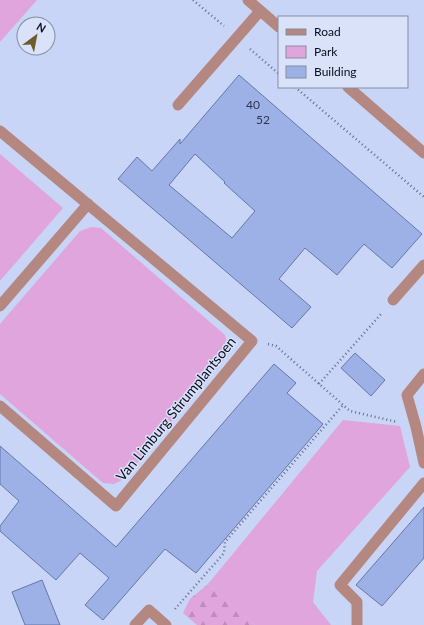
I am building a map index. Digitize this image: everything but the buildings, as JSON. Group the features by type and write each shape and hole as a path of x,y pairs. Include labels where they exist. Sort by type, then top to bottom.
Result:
{"street":[{"path":"250,1 278,26"},
{"path":"178,106 260,11"},
{"path":"349,88 424,153"},
{"name":"Van Limburg Stirumplantsoen","path":"0,131 252,341 116,506 0,406"},
{"path":"0,306 88,204"},
{"path":"393,300 424,266"},
{"path":"424,374 407,395 424,463"},
{"path":"357,625 357,602 340,585 424,483"},
{"path":"135,625 149,610 165,624"}],"path":[{"path":"296,88 424,197"},
{"path":"319,384 393,300"},
{"path":"252,341 276,346 350,411 416,427"},
{"path":"165,624 224,552 225,542 343,405"}],"green space":[{"path":"0,0 37,0 23,16 16,16 16,24 0,42"},
{"path":"0,154 63,208 0,281"},
{"path":"91,227 101,228 225,335 228,347 226,357 124,479 114,484 103,483 0,394 0,324 80,231"},
{"path":"343,420 400,426 410,467 317,571 313,602 331,625 255,625 208,584"},
{"path":"208,584 255,625 197,625 183,613 190,599"}]}
